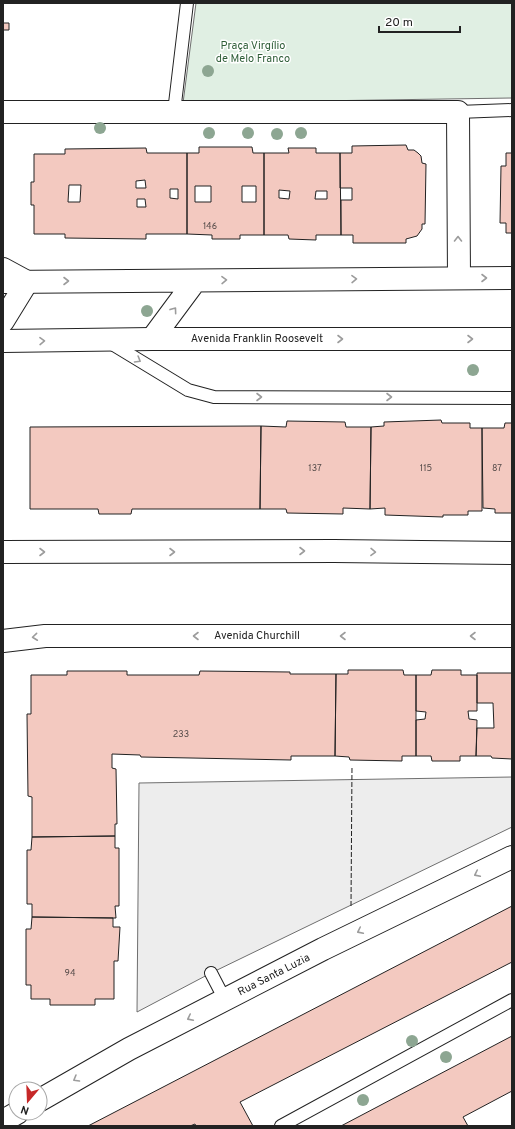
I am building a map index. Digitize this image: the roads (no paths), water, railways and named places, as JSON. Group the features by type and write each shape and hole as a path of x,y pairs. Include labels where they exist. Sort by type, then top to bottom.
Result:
{"street":[{"path":"3,112 458,112 458,278"},
{"path":"3,268 27,282"},
{"path":"3,282 512,278"},
{"path":"152,339 194,281"},
{"path":"3,321 27,282"},
{"name":"Avenida Franklin Roosevelt","path":"3,341 512,338"},
{"path":"3,552 334,551 512,553"},
{"name":"Avenida Churchill","path":"3,641 45,636 512,636"},
{"name":"Rua Santa Luzia","path":"48,1095 129,1049 330,946 512,856"}],"lane":[{"path":"174,112 187,3"},
{"path":"458,112 512,110"},
{"path":"105,340 188,390 214,397 512,398"},
{"path":"211,973 225,1000"},
{"path":"281,1126 512,1000"}],"park label":[{"name":"Praça Virgílio de Melo Franco","path":"253,52"}]}
